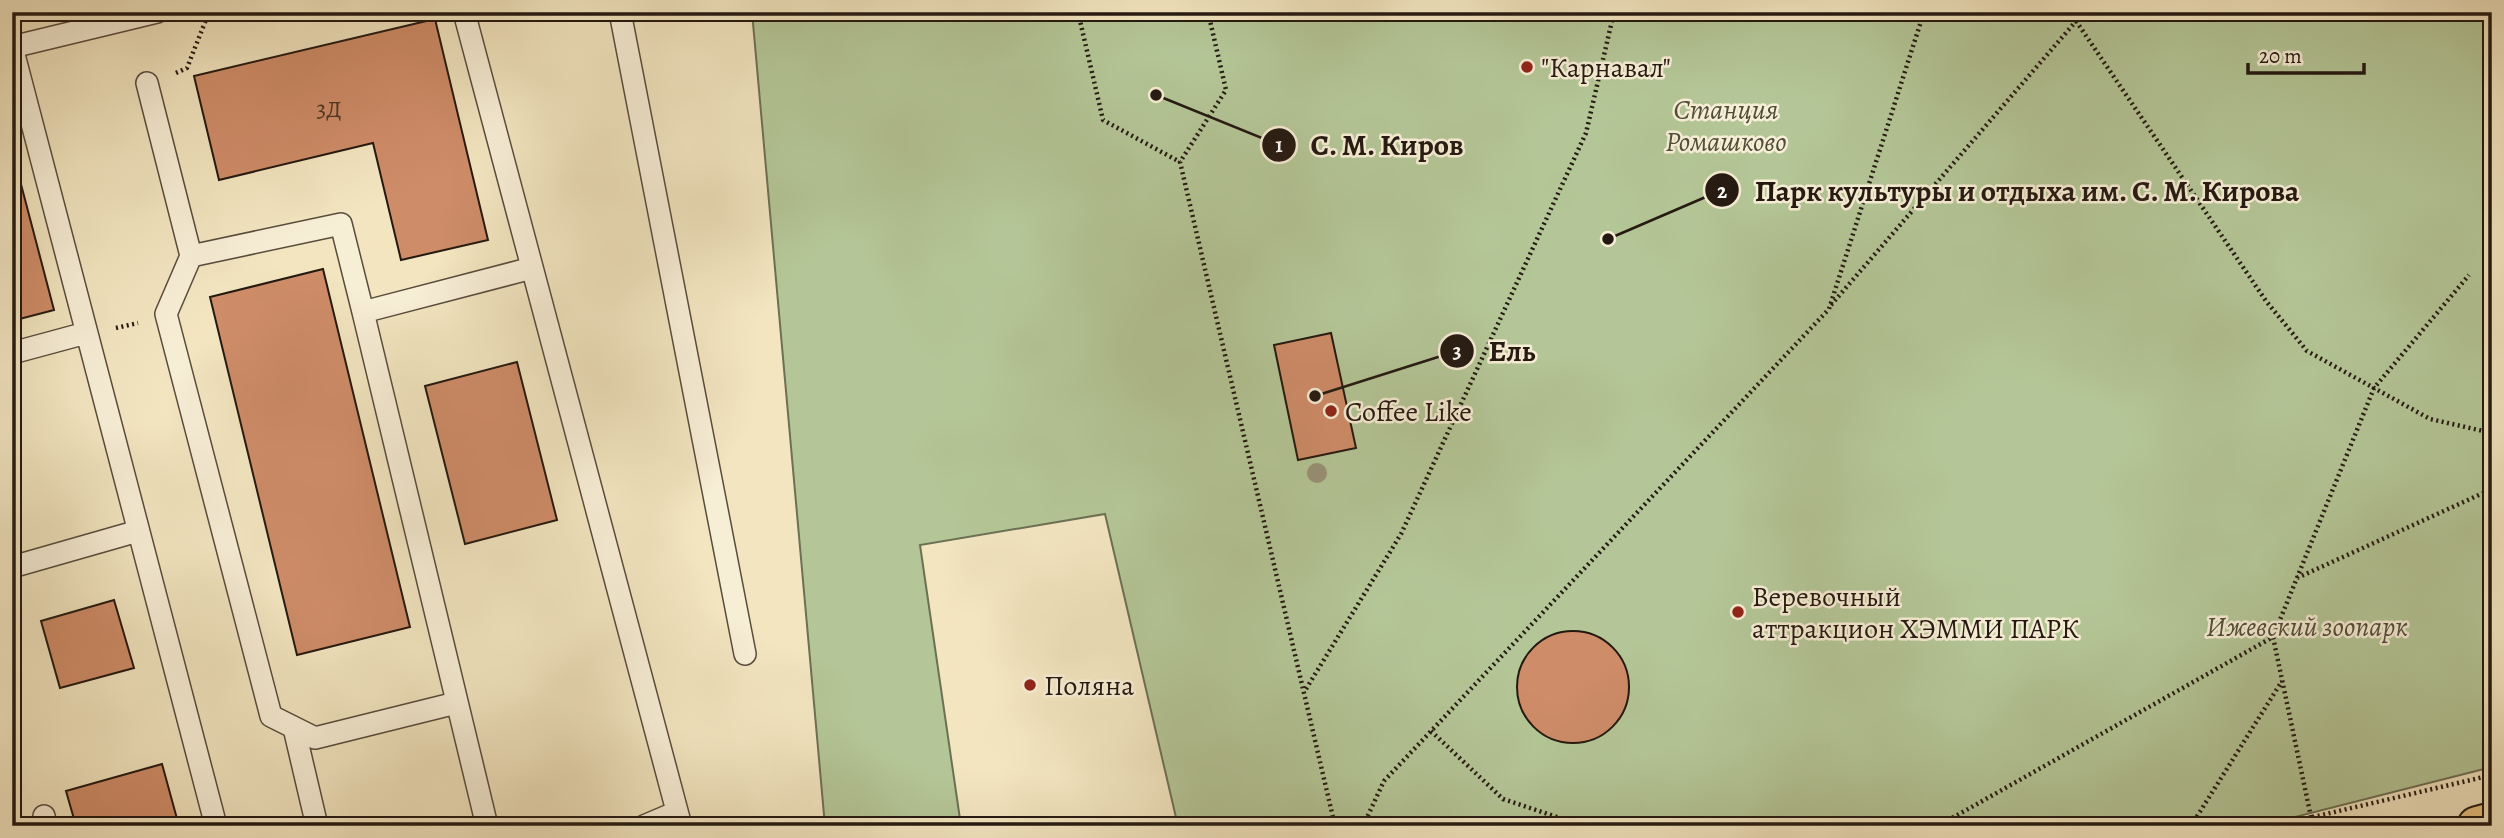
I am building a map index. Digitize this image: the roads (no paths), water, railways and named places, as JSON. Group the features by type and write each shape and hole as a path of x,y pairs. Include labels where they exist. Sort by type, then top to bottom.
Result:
{"main road":[{"path":"2477,826 2492,822"}],"lane":[{"path":"158,12 12,47 216,826"},
{"path":"464,12 679,819 644,826"},
{"path":"620,12 745,654"},
{"path":"147,83 191,256 166,318 271,716 315,738 456,704"},
{"path":"191,256 341,224 487,826"},
{"path":"363,312 532,268"},
{"path":"12,353 86,334"},
{"path":"12,566 138,531"},
{"path":"294,728 317,826"}],"place":[{"name":"\"Карнавал\"","path":"1527,67"},
{"name":"С. М. Киров","path":"1156,95"},
{"name":"Парк культуры и отдыха им. С. М. Кирова","path":"1608,239"},
{"name":"Ель","path":"1315,396"},
{"name":"Coffee Like","path":"1331,411"},
{"name":"Веревочный аттракцион ХЭММИ ПАРК","path":"1738,612"},
{"name":"Поляна","path":"1030,685"}],"park label":[{"name":"Станция Ромашково","path":"1726,125"},
{"name":"Ижевский зоопарк","path":"2307,626"}]}
